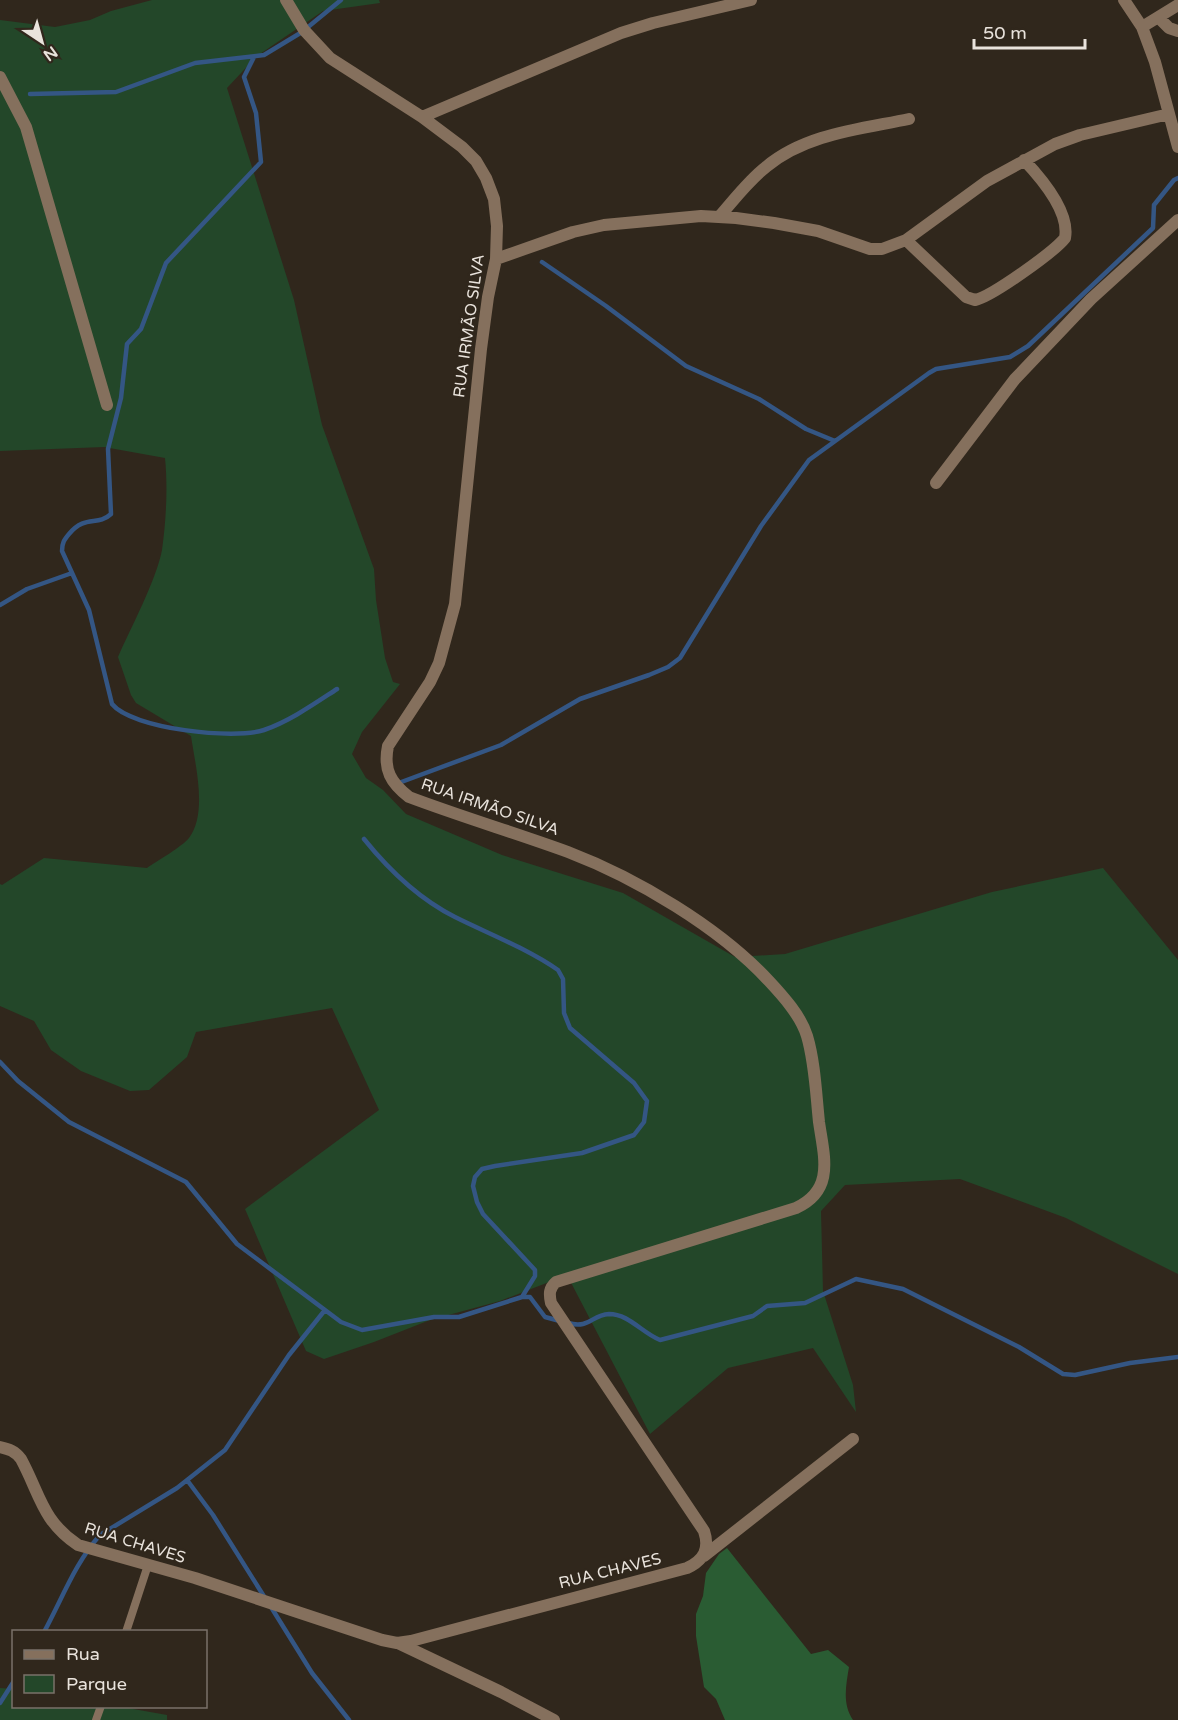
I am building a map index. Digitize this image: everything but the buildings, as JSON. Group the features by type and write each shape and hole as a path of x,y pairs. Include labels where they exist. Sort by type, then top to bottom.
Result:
{"street":[{"name":"RUA IRMÃO SILVA","path":"286,0 304,30 330,58 422,117 462,147 476,161 494,199 497,226 496,259 488,297 483,339 455,604 439,663 430,682 388,746 386,755 390,778 397,788 410,797 569,852 604,867 662,898 729,942 744,956 776,989 795,1013 807,1035 824,1168 822,1186 810,1200 796,1208 556,1282 551,1287 549,1295 551,1303 704,1531 707,1539 704,1556"},
{"path":"422,117 621,33 751,0"},
{"path":"1124,0 1142,27 1155,62 1178,147"},
{"path":"1142,27 1178,5"},
{"path":"1159,18 1169,28 1178,31"},
{"path":"0,77 26,127 107,405"},
{"path":"496,259 573,232 604,225 658,219 718,217 774,223 818,231 870,249 893,246 906,240 987,181 1024,160 1080,135 1169,114"},
{"path":"718,217 767,166 784,155 832,135 909,119"},
{"path":"906,240 966,297 975,300 990,294 1065,238 1065,229 1053,196 1024,160"},
{"path":"936,483 1015,379 1091,299 1178,220"},
{"name":"RUA CHAVES","path":"0,1447 8,1448 21,1459 43,1509 65,1537 78,1545 195,1578 397,1643 687,1568 698,1563 853,1439"},
{"path":"397,1643 501,1692 554,1720"}],"lane":[{"path":"127,1630 148,1565"}],"green space":[{"path":"152,0 379,0 380,3 323,11 257,56 227,88 294,300 322,425 374,569 376,600 385,658 393,682 400,684 362,732 352,754 366,778 383,790 406,814 502,855 623,893 735,957 785,954 992,892 1103,868 1178,960 1178,1274 1066,1218 960,1179 845,1185 821,1211 823,1291 853,1385 856,1412 813,1348 728,1368 650,1434 567,1275 500,1301 430,1320 324,1359 306,1351 245,1209 379,1110 332,1008 196,1032 187,1057 149,1090 130,1091 81,1071 51,1050 34,1021 0,1006 0,884 2,885 44,858 147,868 189,838 195,828 198,815 199,788 191,736 136,703 118,657 149,590 162,550 166,504 165,458 104,447 0,451 0,20 55,27 90,20 111,11"},
{"path":"727,1548 811,1654 828,1650 849,1667 846,1701 853,1720 725,1720 716,1699 704,1687 696,1636 696,1614 703,1596 706,1573 719,1554"},
{"path":"0,1688 12,1689 12,1708 128,1708 167,1715 167,1720 0,1720"}],"waterway":[{"path":"30,94 116,92 195,63 264,55 302,32 341,0"},
{"path":"254,57 244,77 256,113 261,162 166,263 141,329 127,344 121,398 108,449 111,514 101,520 86,522 75,528 65,540 62,551 89,610 112,704 123,713 161,726 185,730 208,733 250,733 283,722 337,689"},
{"path":"396,784 501,745 580,699 649,675 668,667 680,658 761,526 809,460 936,369 1010,357 1028,346 1153,228 1154,205 1178,178"},
{"path":"542,262 606,306 686,366 759,399 806,429 835,441"},
{"path":"0,605 27,589 72,573"},
{"path":"364,839 394,873 429,902 558,970 563,979 564,1013 570,1028 634,1083 647,1101 644,1122 634,1135 582,1153 482,1169 475,1177 473,1186 483,1214 535,1270 535,1276 522,1297"},
{"path":"0,1062 18,1081 69,1122 186,1182 237,1244 341,1322 362,1330 434,1317 459,1317 522,1297 530,1297 545,1317 560,1321"},
{"path":"568,1323 581,1324 603,1315 616,1315 629,1320 660,1340 753,1316 767,1306 805,1303 856,1279 903,1289 1019,1347 1063,1374 1075,1375 1130,1363 1178,1357"},
{"path":"45,1630 76,1569 100,1535 177,1488 225,1450 289,1355 325,1310"},
{"path":"187,1480 213,1515 265,1598"},
{"path":"271,1607 312,1673 349,1720"},
{"path":"0,1703 12,1684"}]}
